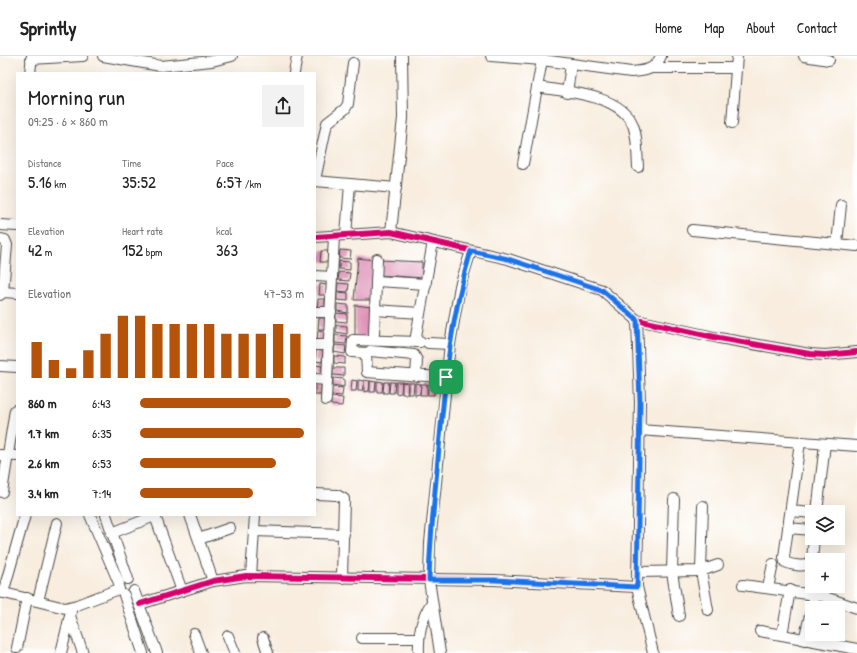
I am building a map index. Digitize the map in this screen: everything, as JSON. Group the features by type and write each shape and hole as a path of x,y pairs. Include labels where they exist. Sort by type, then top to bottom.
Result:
{"street":[{"path":"30,72 32,57 83,56"},
{"path":"103,56 161,66 212,61 232,56"},
{"path":"294,72 297,56"},
{"path":"391,232 403,118 402,56"},
{"path":"491,56 542,60 630,72 644,72 652,68 658,63 661,56"},
{"path":"732,123 737,56"},
{"path":"804,56 829,60"},
{"path":"523,164 542,60"},
{"path":"316,176 327,123 345,109 348,104 353,63"},
{"path":"567,93 571,64"},
{"path":"652,68 736,68"},
{"path":"537,87 607,100 621,109 632,125 637,145 638,167"},
{"path":"316,181 396,188"},
{"path":"346,235 350,184"},
{"path":"837,244 841,205"},
{"path":"0,225 16,226"},
{"path":"692,230 857,246"},
{"path":"316,237 391,232 508,259 602,290 637,320 665,328 790,352 825,355 857,352"},
{"path":"326,400 334,236"},
{"path":"0,239 5,240 7,245 2,293 16,293"},
{"path":"421,340 420,313 433,242"},
{"path":"440,653 429,580 430,543 450,344 460,286 471,251"},
{"path":"374,334 377,259"},
{"path":"316,276 332,277"},
{"path":"376,281 426,284"},
{"path":"375,310 420,313"},
{"path":"316,312 331,312"},
{"path":"637,320 639,430 637,587 653,653"},
{"path":"416,376 417,360 414,355 352,352 353,340 421,340 450,344"},
{"path":"316,345 329,345"},
{"path":"367,353 367,372 446,377"},
{"path":"0,366 16,367"},
{"path":"316,379 327,380"},
{"path":"2,492 15,410"},
{"path":"639,430 857,446"},
{"path":"800,442 788,528 785,562 788,564 805,565"},
{"path":"818,505 825,444"},
{"path":"316,494 337,495 343,497 345,504 342,578"},
{"path":"674,499 672,572 680,616"},
{"path":"703,506 701,571 708,610"},
{"path":"791,511 805,512"},
{"path":"25,516 1,592 69,610 123,586 134,583 134,591 157,653"},
{"path":"90,516 123,586"},
{"path":"106,516 112,533 123,586 142,653"},
{"path":"190,516 213,580"},
{"path":"250,576 255,516"},
{"path":"112,533 150,517 182,591"},
{"path":"38,601 57,523"},
{"path":"199,539 230,528"},
{"path":"788,528 805,529"},
{"path":"254,531 344,534"},
{"path":"768,588 773,564"},
{"path":"637,572 701,571 718,565"},
{"path":"140,604 213,580 250,576 494,580 637,587"},
{"path":"743,585 805,591"},
{"path":"782,635 790,590"},
{"path":"804,640 820,593"},
{"path":"822,593 857,608"},
{"path":"16,648 27,598"},
{"path":"419,653 418,638 423,619 432,602"},
{"path":"54,653 69,610"},
{"path":"61,653 69,610"},
{"path":"69,610 83,653"},
{"path":"760,631 857,649"},
{"path":"194,634 201,653"},
{"path":"228,636 235,653"},
{"path":"263,638 268,653"},
{"path":"362,638 418,638"}],"building":[{"path":"340,250 351,251 350,259 339,258"},
{"path":"321,251 328,251 328,262 320,262"},
{"path":"358,258 374,260 373,300 354,300"},
{"path":"380,260 422,262 422,278 380,275"},
{"path":"339,261 350,262 350,270 339,269"},
{"path":"339,272 350,273 349,281 338,280"},
{"path":"338,283 349,284 348,292 337,291"},
{"path":"320,284 327,285 326,295 319,295"},
{"path":"337,292 348,293 348,301 337,300"},
{"path":"318,299 325,299 325,310 317,310"},
{"path":"337,304 348,305 348,313 337,311"},
{"path":"355,305 371,307 371,338 355,336"},
{"path":"336,313 347,314 347,322 336,321"},
{"path":"319,318 326,318 325,329 318,329"},
{"path":"336,325 347,326 347,334 336,332"},
{"path":"318,330 325,331 325,342 317,341"},
{"path":"335,335 347,336 346,344 335,343"},
{"path":"335,345 346,346 345,354 334,352"},
{"path":"316,350 323,351 322,362 316,361"},
{"path":"334,356 345,357 345,364 334,363"},
{"path":"316,365 322,366 322,376 316,376"},
{"path":"333,368 344,368 344,376 333,375"},
{"path":"333,378 344,379 344,387 333,385"},
{"path":"352,380 357,381 356,391 351,391"},
{"path":"358,380 364,381 362,391 358,391"},
{"path":"364,380 370,381 369,391 364,392"},
{"path":"370,381 376,382 375,392 370,392"},
{"path":"377,381 383,382 382,392 377,392"},
{"path":"384,382 389,382 388,393 383,393"},
{"path":"390,382 395,382 394,393 389,393"},
{"path":"396,382 402,382 401,393 396,394"},
{"path":"402,382 408,383 407,394 402,394"},
{"path":"408,383 414,383 413,394 408,394"},
{"path":"415,383 421,384 420,394 415,395"},
{"path":"316,384 321,384 321,395 316,395"},
{"path":"421,384 427,384 427,395 420,395"},
{"path":"428,384 435,385 434,395 428,395"},
{"path":"332,387 343,388 342,396 331,395"},
{"path":"331,397 343,398 342,406 331,405"}],"cycle path":[{"path":"316,237 391,232 508,259 602,290 637,320 719,338 810,354 825,355 857,352"},
{"path":"140,604 213,581 246,576 494,580 637,587 640,402 637,320"}],"route":[{"path":"471,251 508,259 602,290 637,320 640,402 637,587 494,580 429,580 430,543 446,377 460,286 471,251"}]}
